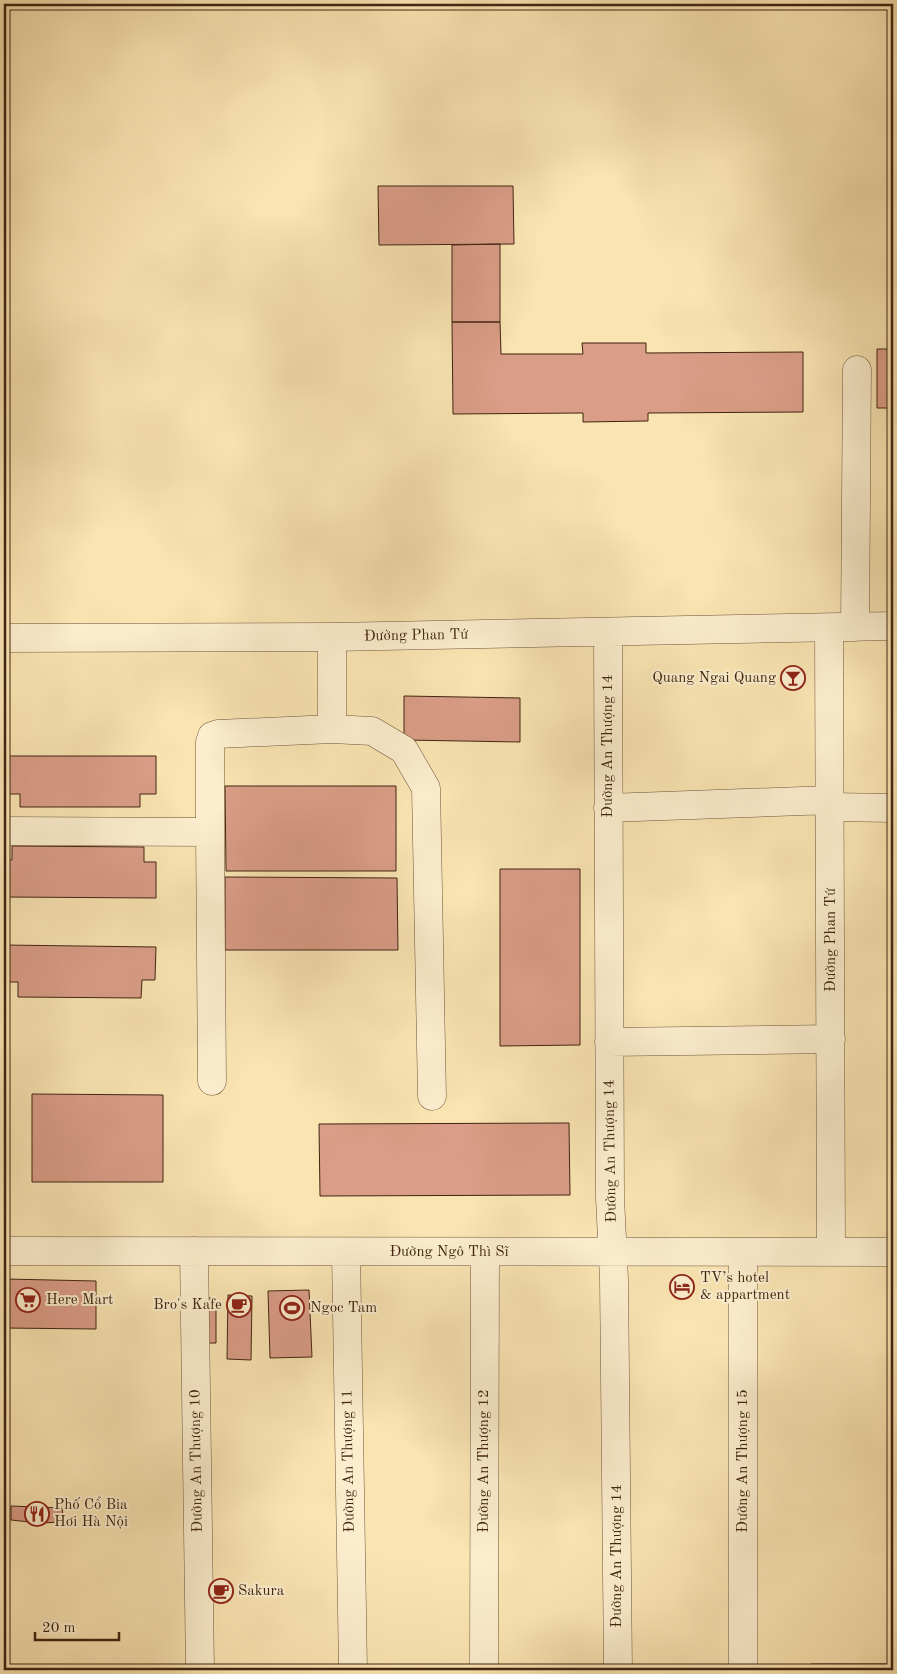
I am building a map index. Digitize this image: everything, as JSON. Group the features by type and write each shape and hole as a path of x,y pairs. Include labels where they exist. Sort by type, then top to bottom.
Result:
{"street":[{"path":"842,628 856,370"},
{"name":"Đường Phan Tứ","path":"4,638 332,637 893,626"},
{"name":"Đường Phan Tứ","path":"831,1252 830,803 842,628"},
{"name":"Đường An Thượng 14","path":"608,632 610,1198 614,1252 618,1670"},
{"path":"332,637 332,730"},
{"path":"212,1081 210,742 212,736 218,734 332,730 372,731 404,750 426,788 432,1096"},
{"path":"608,808 830,803 893,808"},
{"path":"4,831 210,832"},
{"path":"609,1042 831,1038"},
{"name":"Đường Ngô Thì Sĩ","path":"4,1251 893,1252"},
{"name":"Đường An Thượng 10","path":"194,1252 200,1670"},
{"name":"Đường An Thượng 11","path":"346,1252 354,1670"},
{"name":"Đường An Thượng 12","path":"484,1252 484,1670"},
{"name":"Đường An Thượng 15","path":"743,1252 744,1670"}],"building":[{"path":"378,186 513,186 514,244 379,245"},
{"path":"500,244 500,322 452,322 452,245"},
{"path":"452,322 500,322 501,354 583,354 582,343 646,343 646,353 803,352 803,412 648,413 648,421 583,422 583,413 453,414"},
{"path":"877,349 893,349 893,408 877,408"},
{"path":"4,417 9,418 4,559"},
{"path":"404,696 520,698 520,742 404,740"},
{"path":"4,756 156,756 156,794 140,794 140,807 20,807 20,794 4,794"},
{"path":"225,786 396,786 396,871 226,871"},
{"path":"12,846 144,847 144,862 156,862 156,898 5,897 5,860 12,860"},
{"path":"500,869 580,869 580,1045 500,1046"},
{"path":"225,877 397,878 398,950 225,950"},
{"path":"4,945 156,947 155,980 142,980 141,998 18,997 18,982 4,982"},
{"path":"32,1094 163,1095 163,1182 32,1182"},
{"path":"569,1123 570,1195 320,1196 319,1124"},
{"path":"6,1279 96,1281 96,1329 5,1328"},
{"path":"309,1290 312,1357 270,1358 268,1291"},
{"path":"228,1295 252,1296 251,1360 227,1359"},
{"path":"197,1298 216,1298 216,1343 197,1343"},
{"name":"Phố Cổ Bia Hơi Hà Nội","path":"11,1506 62,1508 64,1522 39,1523 11,1520"},
{"path":"811,1664 893,1664 893,1670 812,1670"}],"place":[{"name":"Quang Ngai Quang","path":"793,678"},
{"name":"TV’s hotel & appartment","path":"682,1287"},
{"name":"Here Mart","path":"28,1300"},
{"name":"Bro's Kafe","path":"239,1305"},
{"name":"Ngoc Tam","path":"292,1308"},
{"name":"Phố Cổ Bia Hơi Hà Nội","path":"37,1514"},
{"name":"Sakura","path":"221,1591"}]}
